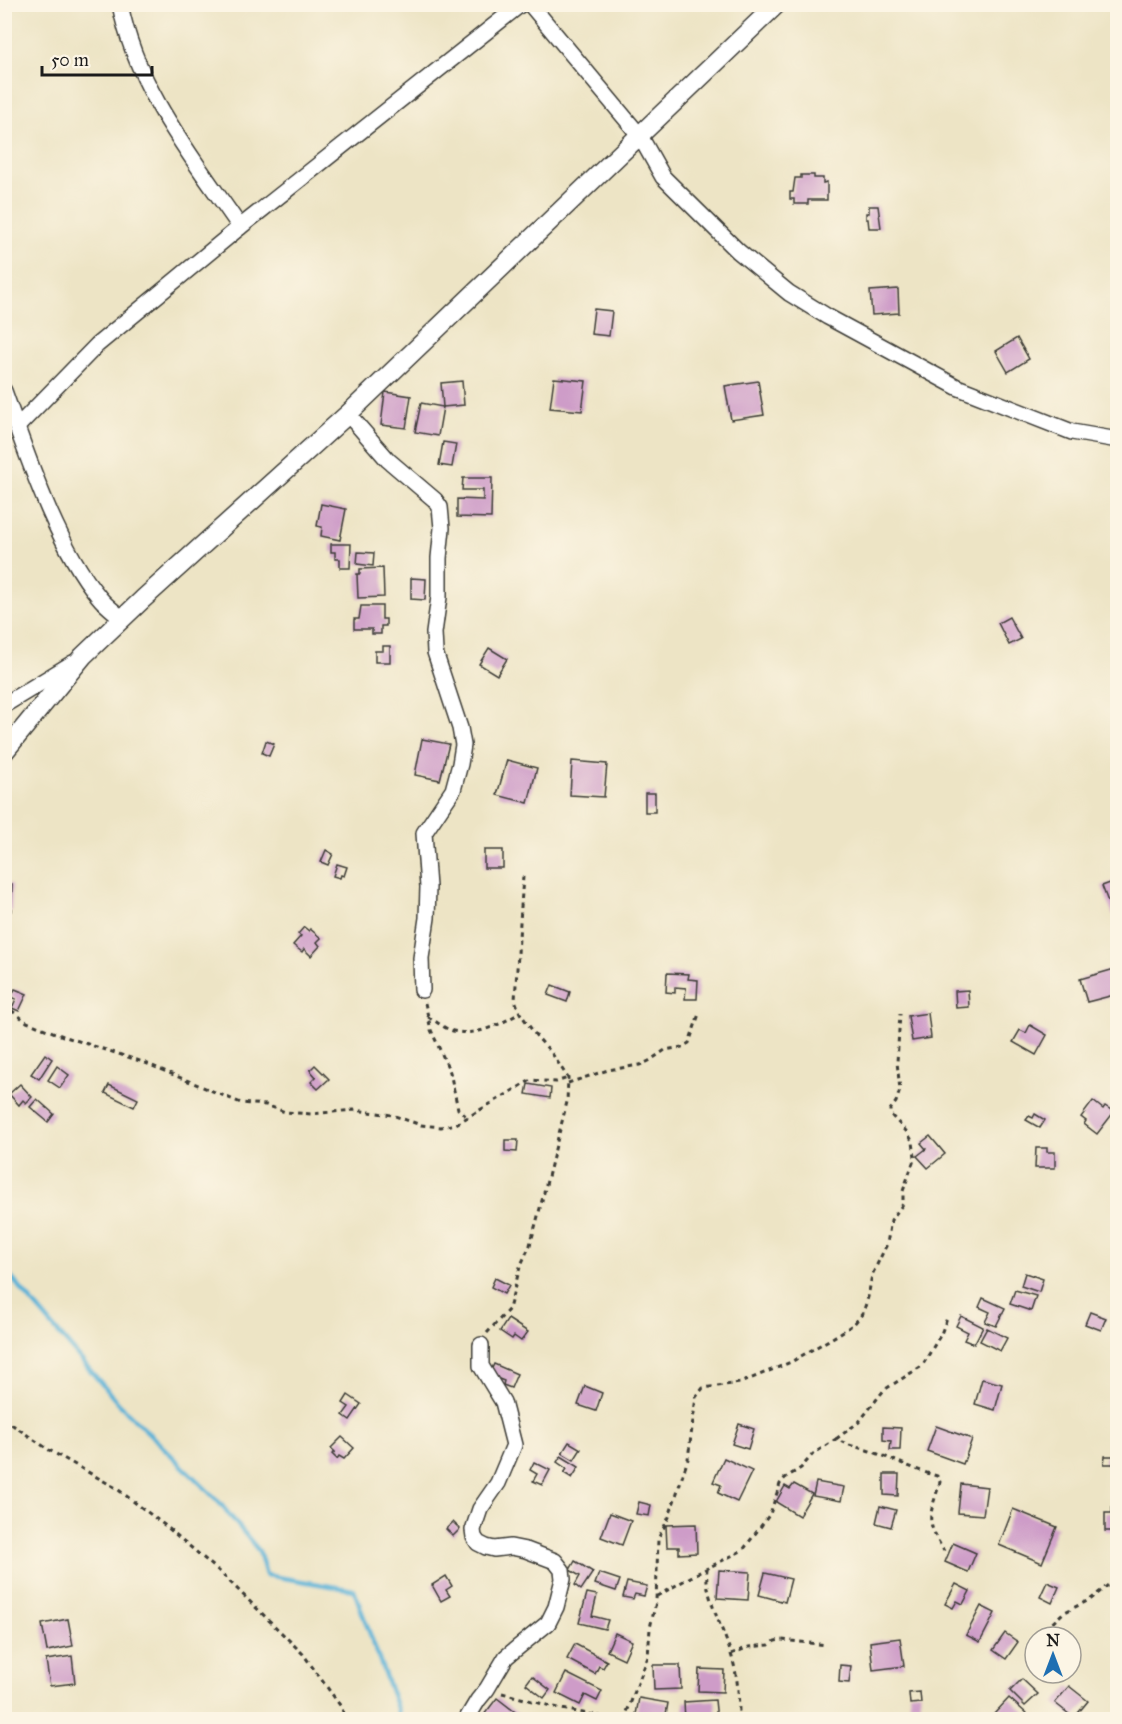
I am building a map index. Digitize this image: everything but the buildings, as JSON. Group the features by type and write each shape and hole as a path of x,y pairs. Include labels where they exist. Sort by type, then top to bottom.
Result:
{"street":[{"path":"120,4 124,26 157,104 240,227"},
{"path":"17,427 97,345 240,227 521,4"},
{"path":"530,4 640,136 663,177 738,251 789,293 828,317 957,387 1072,432 1118,440"},
{"path":"4,752 83,656 348,414 777,4"},
{"path":"4,391 57,527 87,581 100,599 123,619"},
{"path":"348,414 388,460 435,500 442,516 439,558 441,579 434,633 435,652 463,744 453,790 424,833 428,886 422,958 422,990"},
{"path":"4,705 83,656"},
{"path":"466,1719 488,1689 506,1657 548,1623 556,1607 563,1579 562,1570 555,1562 526,1550 511,1547 494,1549 486,1547 478,1543 474,1537 473,1530 480,1509 498,1483 514,1445 502,1402 481,1366 481,1345"}],"path":[{"path":"481,1345 486,1333 509,1309 520,1267 530,1245 567,1102 568,1080 551,1052 520,1013 515,1000 523,876"},
{"path":"422,990 436,1043 450,1072 458,1109 467,1117"},
{"path":"4,1005 27,1022 143,1062 241,1103 266,1105 285,1112 310,1114 354,1110 392,1115 421,1125 441,1127 456,1124 531,1080 556,1082 608,1070 630,1068 649,1062 669,1048 686,1046 699,1014"},
{"path":"428,1017 452,1031 471,1031 493,1029 520,1013"},
{"path":"624,1719 648,1657 650,1628 657,1596 658,1539 669,1517 688,1459 698,1392 703,1388 740,1383 791,1362 854,1324 863,1313 872,1275 887,1244 891,1220 903,1204 903,1191 915,1157 913,1142 890,1114 900,1090 897,1062 900,1014"},
{"path":"657,1596 743,1550 770,1514 780,1484 785,1478 801,1468 813,1454 859,1422 884,1390 922,1366 941,1334 947,1318"},
{"path":"4,1419 49,1450 116,1488 220,1572 303,1654 342,1708 345,1719"},
{"path":"836,1440 852,1448 871,1451 937,1476 940,1482 929,1519 935,1537 944,1551"},
{"path":"707,1568 709,1592 731,1654 739,1689 740,1719"},
{"path":"1050,1625 1063,1613 1091,1599 1118,1577"},
{"path":"731,1654 749,1647 759,1647 782,1640 826,1645"},
{"path":"488,1689 562,1709 620,1719"}],"waterway":[{"path":"4,1269 118,1403 218,1501 259,1551 266,1575 354,1590 398,1711 398,1720"}]}
